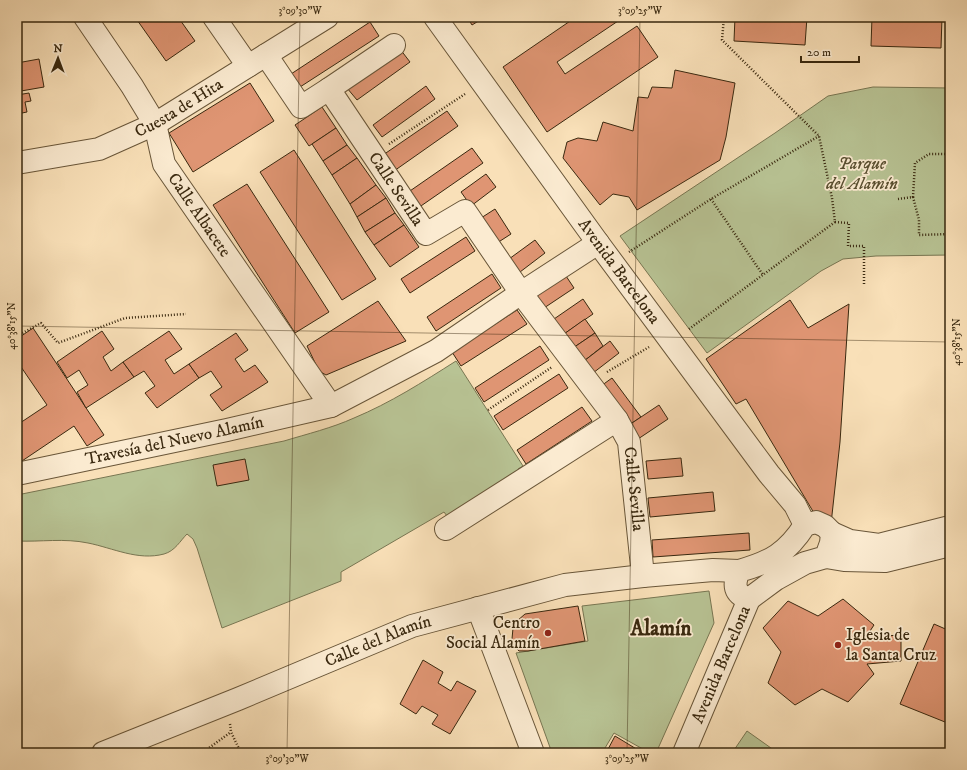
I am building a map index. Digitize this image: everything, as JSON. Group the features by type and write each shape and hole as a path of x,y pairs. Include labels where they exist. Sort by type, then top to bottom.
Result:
{"street":[{"name":"Calle Albacete","path":"85,17 155,124 164,164 331,406"},
{"path":"214,17 301,107 394,45"},
{"name":"Cuesta de Hita","path":"17,163 99,149 155,124 327,17"},
{"name":"Avenida Barcelona","path":"435,17 612,263 769,474 795,505 805,524"},
{"name":"Calle Sevilla","path":"329,89 426,234 465,211 521,293 617,420 629,442 643,576"},
{"path":"331,406 436,351 598,243"},
{"name":"Travesía del Nuevo Alamín","path":"17,474 331,406"},
{"path":"446,529 617,420"},
{"path":"950,527 879,545 850,541 832,533 825,526 816,522 805,524 796,538 772,560 739,571 736,578 736,589 741,596 749,599 776,579 805,563 826,557 844,560 885,561 950,545"},
{"path":"826,557 831,543 832,533"},
{"name":"Calle del Alamín","path":"103,753 227,704 412,626 565,585 713,570 739,571"},
{"name":"Avenida Barcelona","path":"684,753 749,599"},
{"path":"478,608 533,753"}],"path":[{"path":"724,17 722,40 819,136 832,198 835,222"},
{"path":"373,154 483,83"},
{"path":"612,263 711,199 819,136"},
{"path":"950,154 929,154 915,163 913,197 919,220 919,235 950,234"},
{"path":"898,200 913,197"},
{"path":"711,199 763,275"},
{"path":"689,329 835,222 849,223 848,246 864,246 864,285"},
{"path":"17,336 41,323 58,343 125,318 186,314"},
{"path":"589,382 666,336"},
{"path":"488,410 569,356"},
{"path":"227,704 231,732 241,753"},
{"path":"202,753 231,732"}],"green space":[{"name":"Parque del Alamín","path":"873,87 950,88 950,255 876,256 843,259 821,271 707,353 620,236 828,96"},
{"path":"456,361 523,466 518,469 520,473 447,516 444,512 341,572 341,581 222,628 197,548 193,539 187,534 177,546 168,553 154,556 135,555 88,543 61,540 17,541 17,495 284,441 319,431 346,422 380,406"},
{"path":"709,591 714,623 656,753 650,753 614,733 602,753 552,753 516,653 588,641 582,606"},
{"path":"747,731 778,753 732,753"}],"building":[{"path":"135,17 178,17 195,41 166,61"},
{"path":"467,17 485,17 472,25"},
{"path":"576,17 624,17 557,62 565,74 637,26 658,57 547,132 503,67"},
{"path":"735,17 807,17 805,45 734,41"},
{"path":"872,17 942,17 941,48 871,46"},
{"path":"370,22 379,36 300,87 291,74"},
{"path":"400,49 410,62 357,100 347,88"},
{"path":"39,59 44,87 21,91 17,63"},
{"path":"675,70 735,83 726,137 720,160 637,210 629,197 613,194 600,205 563,158 567,142 578,138 597,141 603,122 633,131 638,97 648,98 652,87 672,88"},
{"path":"250,83 274,121 193,172 169,133"},
{"path":"426,86 435,99 382,137 373,125"},
{"path":"29,93 31,101 25,102 27,112 17,114 17,95"},
{"path":"322,107 336,128 309,146 295,125"},
{"path":"447,111 458,126 394,171 383,155"},
{"path":"336,128 347,145 323,161 312,144"},
{"path":"347,145 357,158 332,175 323,161"},
{"path":"472,148 483,163 418,208 407,193"},
{"path":"294,150 376,279 342,300 260,172"},
{"path":"357,158 376,185 350,204 332,175"},
{"path":"486,174 496,187 471,206 461,192"},
{"path":"247,184 329,312 295,333 213,205"},
{"path":"376,185 386,198 357,217 350,204"},
{"path":"386,198 395,213 365,232 357,217"},
{"path":"495,209 511,234 497,243 481,218"},
{"path":"395,213 404,225 374,245 365,232"},
{"path":"404,225 419,247 390,267 374,245"},
{"path":"466,237 475,251 410,293 401,279"},
{"path":"535,240 545,253 520,272 509,259"},
{"path":"564,273 574,288 544,308 534,294"},
{"path":"492,274 501,288 436,331 427,317"},
{"path":"583,299 593,314 564,334 554,319"},
{"path":"790,300 808,328 849,304 840,442 831,524 814,513 746,399 736,404 706,359"},
{"path":"378,301 406,341 326,375 319,371 307,346"},
{"path":"517,310 527,324 461,366 452,352"},
{"path":"585,319 595,333 573,348 564,334"},
{"path":"33,328 104,435 87,446 74,426 19,463 17,460 17,425 47,405 17,361 17,339"},
{"path":"102,331 114,349 103,357 111,371 123,362 134,377 86,408 77,392 88,385 79,370 67,378 57,362"},
{"path":"169,331 182,349 165,360 174,374 189,364 199,378 157,408 145,393 155,386 144,371 134,377 123,362"},
{"path":"236,333 248,350 235,359 244,372 255,365 268,382 222,411 210,395 222,387 211,371 199,378 189,364"},
{"path":"595,333 603,346 584,361 573,348"},
{"path":"610,341 619,353 593,373 584,361"},
{"path":"540,346 549,360 484,402 475,388"},
{"path":"559,374 568,388 503,430 494,416"},
{"path":"612,378 641,417 629,425 601,386"},
{"path":"659,405 668,419 638,439 629,425"},
{"path":"582,407 592,421 526,464 517,450"},
{"path":"681,458 683,476 648,479 646,461"},
{"path":"245,459 249,480 217,486 213,465"},
{"path":"950,463 950,506 948,506"},
{"path":"713,492 715,511 650,517 648,498"},
{"path":"749,533 750,550 653,557 652,540"},
{"name":"Iglesia de la Santa Cruz","path":"843,599 874,625 866,637 901,635 901,661 867,664 874,674 848,702 822,689 795,705 768,683 781,652 763,628 788,601 818,616"},
{"name":"Centro Social Alamín","path":"578,606 585,641 528,651 519,651 514,646 512,639 513,628 517,621 525,614"},
{"path":"934,624 950,631 950,724 900,704"},
{"path":"423,660 443,672 438,683 451,691 457,681 476,691 450,734 432,724 438,715 422,706 416,714 400,704"},
{"path":"615,736 643,753 606,753"}],"place":[{"name":"Centro Social Alamín","path":"548,633"},
{"name":"Iglesia de la Santa Cruz","path":"838,645"}],"district":[{"name":"Alamín","path":"661,629"}]}
